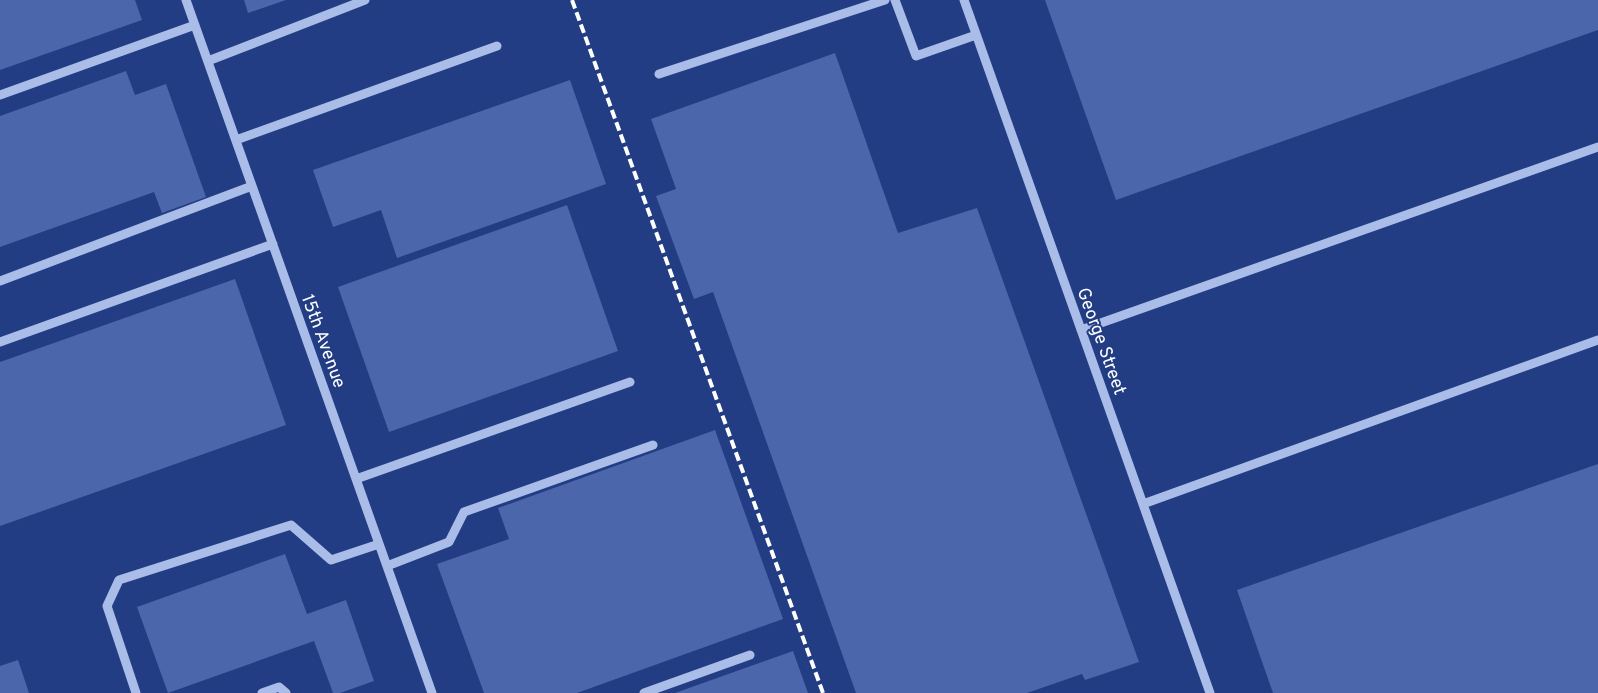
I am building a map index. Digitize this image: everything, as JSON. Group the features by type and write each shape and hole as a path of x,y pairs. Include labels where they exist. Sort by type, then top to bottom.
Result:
{"street":[{"name":"15th Avenue","path":"186,0 432,693"},
{"path":"208,61 364,0"},
{"path":"659,74 885,0"},
{"path":"895,0 916,56 976,36"},
{"name":"George Street","path":"964,0 1210,693"},
{"path":"0,95 195,25"},
{"path":"236,140 497,46"},
{"path":"1081,330 1598,147"},
{"path":"0,280 252,186"},
{"path":"0,342 273,244"},
{"path":"1143,504 1598,340"},
{"path":"356,479 630,382"},
{"path":"387,566 449,542 464,512 653,445"},
{"path":"136,693 107,606 119,580 291,525 331,560 379,544"},
{"path":"644,693 750,655"},
{"path":"262,693 279,687 286,693"}],"building":[{"path":"0,0 135,0 142,20 0,70"},
{"path":"244,0 286,0 248,13"},
{"path":"1045,0 1598,0 1598,30 1116,200"},
{"path":"835,53 898,233 977,208 1139,662 1085,680 1082,674 1027,693 856,693 713,292 694,299 656,196 676,189 651,119"},
{"path":"126,71 135,95 166,84 206,197 162,213 154,192 0,247 0,116"},
{"path":"570,80 606,184 397,258 381,210 333,227 313,170"},
{"path":"567,205 618,351 389,432 338,287"},
{"path":"235,279 286,425 0,526 0,362"},
{"path":"715,430 783,619 577,693 484,693 437,564 509,539 498,508"},
{"path":"1598,464 1598,693 1273,693 1237,590"},
{"path":"285,554 307,614 346,600 374,681 340,693 333,693 314,641 168,693 137,607"},
{"path":"793,651 808,693 675,693"},
{"path":"18,660 29,693 0,693 0,666"}],"railway":[{"path":"572,0 823,693"}]}
